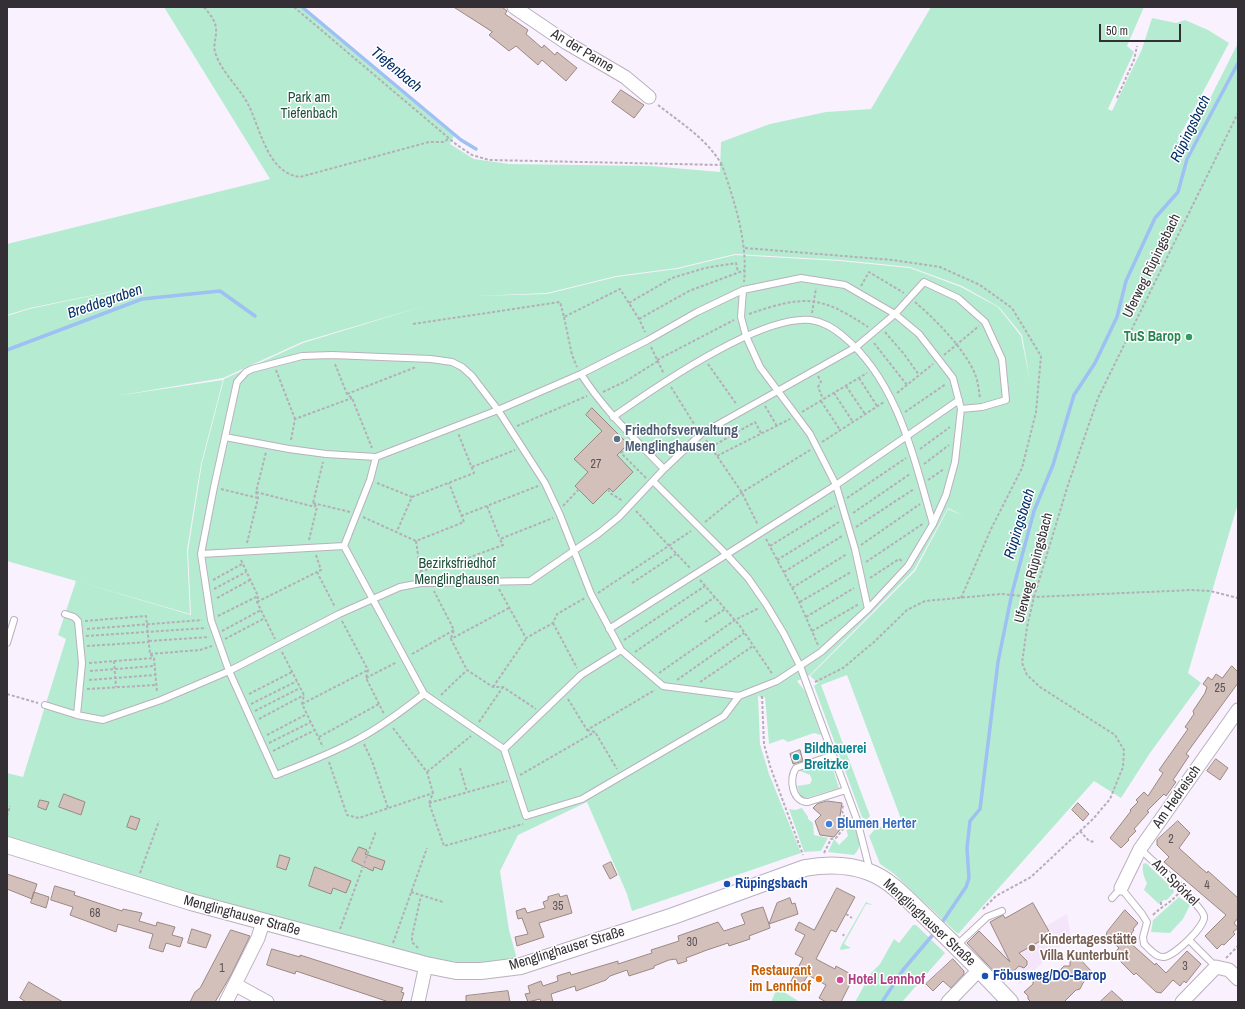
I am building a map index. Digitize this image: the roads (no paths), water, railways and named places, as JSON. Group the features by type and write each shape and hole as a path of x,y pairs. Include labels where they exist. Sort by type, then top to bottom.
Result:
{"street":[{"name":"An der Panne","path":"514,7 567,43 625,77 649,97"},
{"name":"Am Hedreisch","path":"1121,888 1140,849 1238,710"},
{"name":"Menglinghauser Straße","path":"7,845 135,885 263,922 389,956 456,971 521,966 673,916 806,868 823,865 842,865 870,872 884,880 953,943 1010,1002"},
{"path":"226,1002 258,938 263,922"},
{"path":"418,1002 426,965"},
{"path":"1182,1002 1216,967 1229,970 1238,979"},
{"path":"948,1002 979,970"},
{"path":"236,984 267,1002"}],"lane":[{"path":"225,436 289,450 376,457 498,410 581,374 648,340 697,312 743,290 801,278 845,285 895,314 919,334 953,378 961,409 955,462 946,495 908,564 868,609 821,652 777,680 739,696 665,686 629,657 620,647 591,595 575,551 545,483 498,410 472,376 462,367 452,362 431,359 332,355 302,356 273,362 246,372 237,382 225,436 214,487 202,554 208,603 217,637 229,671 276,776 361,738 388,721 424,694"},
{"path":"45,705 77,715 103,720 161,700 229,671 338,614 400,587 422,583 496,583 530,581 598,534 630,505 664,469 701,434 856,347 895,314 924,282 958,298 984,322 1002,359 1006,400 982,407 961,409"},
{"path":"743,290 741,317 746,336 760,367 810,434 836,485 859,567 868,609"},
{"path":"612,417 667,379 746,336 790,321 810,320 828,324 856,347 875,372 891,398 906,436 932,521"},
{"path":"581,374 594,395 612,417 664,469"},
{"path":"609,629 836,485 959,400"},
{"path":"344,546 370,480 376,457"},
{"path":"652,482 699,526 727,555 748,578 766,604 800,666 861,830 870,872"},
{"path":"202,554 344,546"},
{"path":"344,546 424,694 504,749 526,816 582,799 724,716 739,696"},
{"path":"65,614 74,617 78,621 79,629 82,663 77,715"},
{"path":"7,643 14,620"},
{"path":"504,749 581,675 620,647"},
{"path":"833,755 796,768 791,780 798,799 802,802 847,793"},
{"name":"Am Spörkel","path":"1121,888 1147,922 1143,937 1144,944 1157,956 1163,958 1168,956 1189,940 1204,922 1204,916 1201,909 1187,897 1183,889 1140,849"},
{"path":"1112,898 1121,888"},
{"path":"953,943 988,917 1002,911"},
{"path":"1189,940 1216,967"}],"waterway":[{"name":"Tiefenbach","path":"302,7 461,140 476,149"},
{"name":"Rüpingsbach","path":"941,924 966,887 969,878 967,848 970,821 980,809 998,662 1012,593 1034,511 1053,465 1074,395 1095,363 1117,317 1126,281 1155,218 1178,192 1187,159 1238,63"},
{"name":"Breddegraben","path":"7,350 142,299 220,291 255,316"},
{"name":"Rüpingsbach","path":"882,1002 903,970 936,931"}],"place":[{"name":"TuS Barop","path":"1189,337"},
{"name":"Friedhofsverwaltung Menglinghausen","path":"617,439"},
{"name":"Bildhauerei Breitzke","path":"796,757"},
{"name":"Blumen Herter","path":"829,824"},
{"name":"Rüpingsbach","path":"727,884"},
{"name":"Kindertagesstätte Villa Kunterbunt","path":"1032,948"},
{"name":"Föbusweg/DO-Barop","path":"985,976"},
{"name":"Restaurant im Lennhof","path":"819,979"},
{"name":"Hotel Lennhof","path":"840,980"}],"park label":[{"name":"Park am Tiefenbach","path":"309,106"},
{"name":"Bezirksfriedhof Menglinghausen","path":"457,572"}]}
